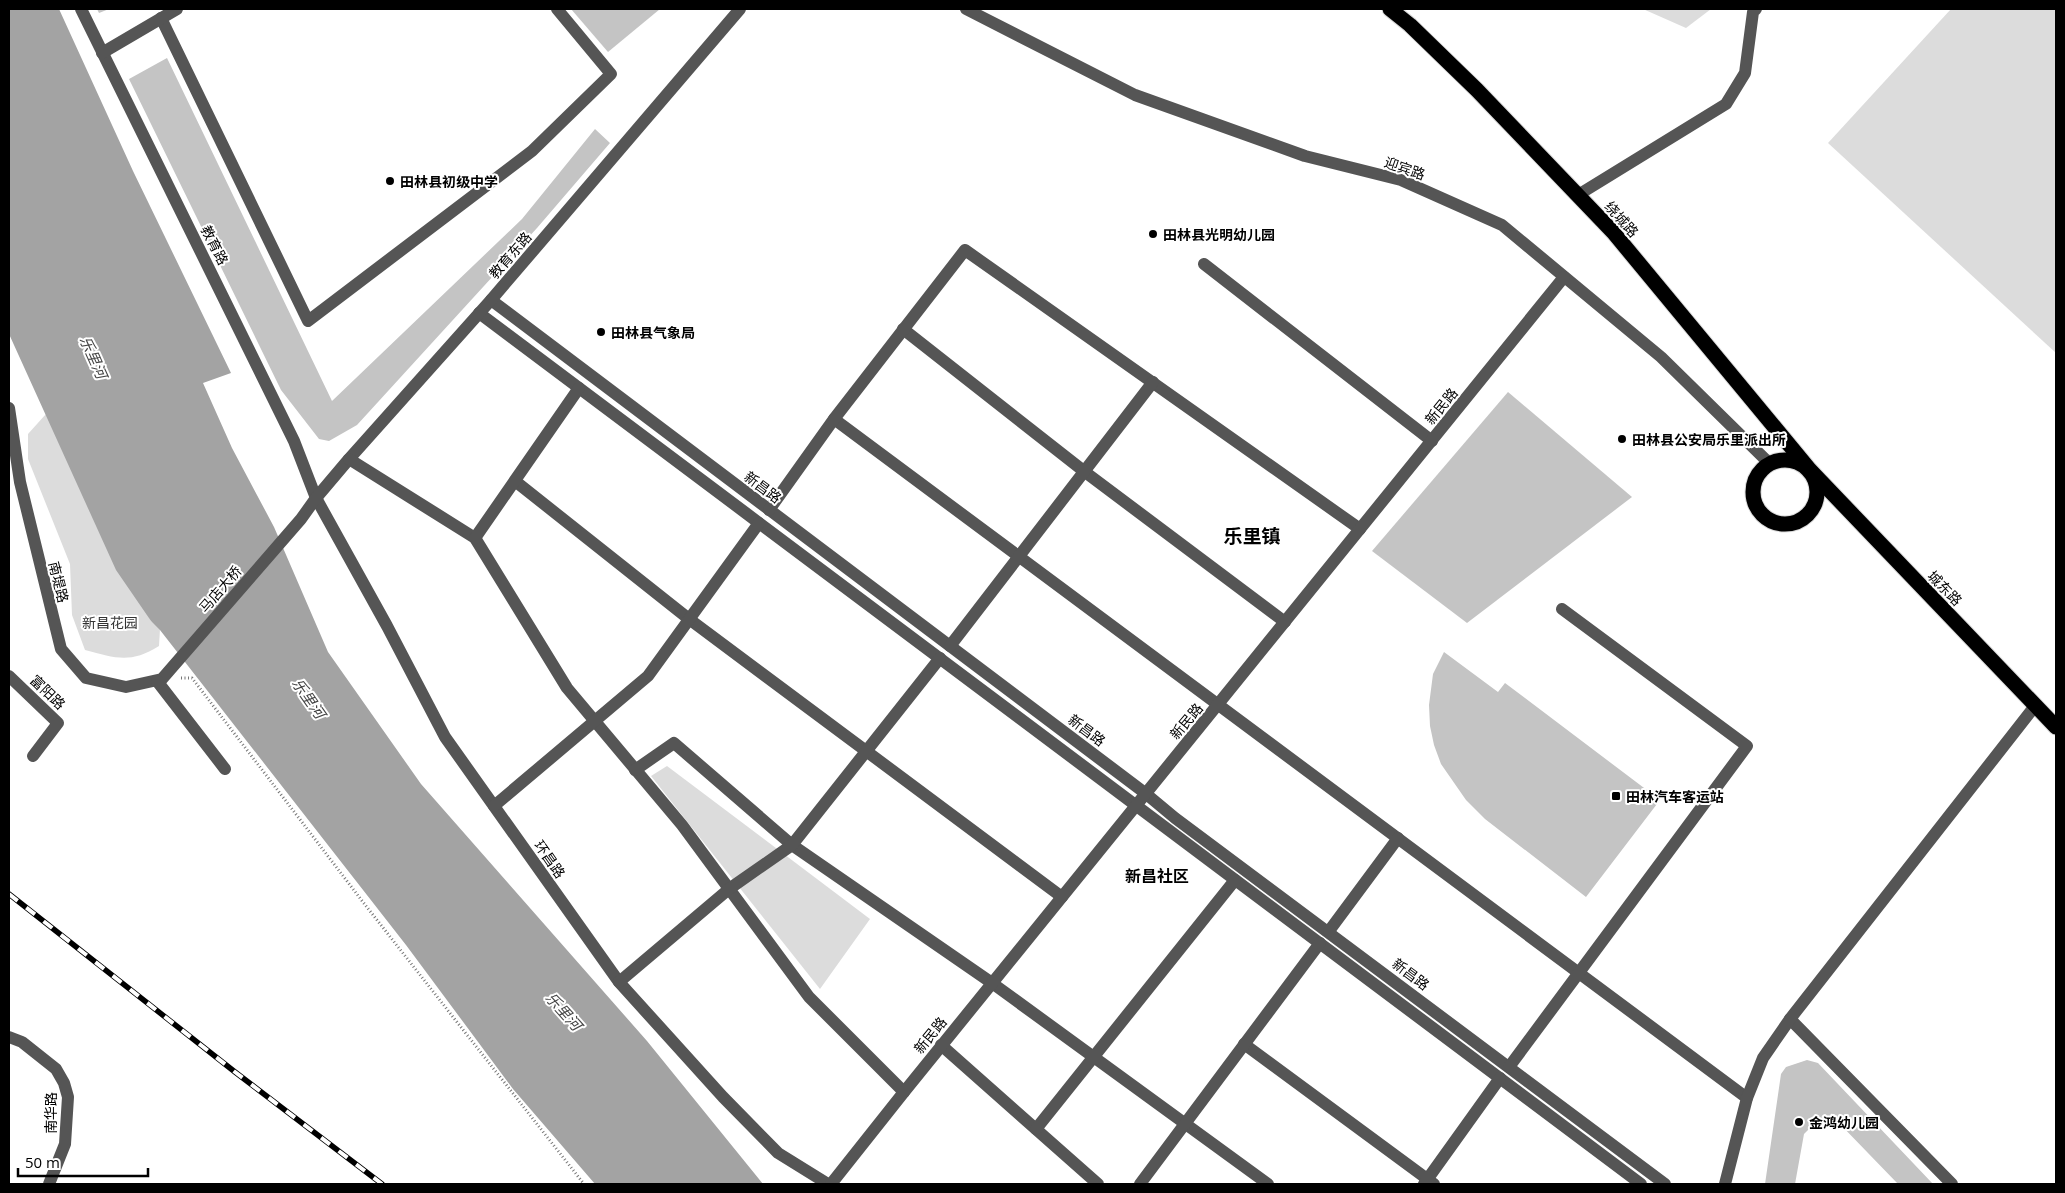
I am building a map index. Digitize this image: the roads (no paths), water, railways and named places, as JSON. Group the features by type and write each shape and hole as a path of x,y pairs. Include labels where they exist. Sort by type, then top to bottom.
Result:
{"highway":[{"name":"绕城路","path":"1390,9 1410,25 1477,90 1613,232 1810,470"},
{"path":"1779,460 1801,463 1810,470 1816,479 1817,501 1812,511 1799,521 1783,524 1773,522 1757,508 1753,499 1752,489 1755,479 1761,470 1769,464 1779,460"},
{"name":"城东路","path":"1810,470 2056,727"}],"street":[{"name":"教育路","path":"81,9 290,433 316,498"},
{"path":"102,53 177,9"},
{"path":"161,18 308,321 532,151 611,74 557,9"},
{"name":"教育东路","path":"300,519 316,498 479,313 740,9"},
{"name":"迎宾路","path":"966,9 1135,95 1305,156 1401,180 1502,225 1662,357 1769,464"},
{"path":"1578,195 1726,104 1744,73 1753,12 1756,9"},
{"path":"769,510 834,419 965,250 1360,529"},
{"path":"1204,264 1432,441"},
{"name":"新民路","path":"830,1184 1564,277"},
{"name":"新昌路","path":"490,300 1665,1184"},
{"path":"479,313 1641,1184"},
{"path":"903,329 1085,472 1285,622"},
{"path":"950,646 1153,382"},
{"path":"475,538 579,388"},
{"name":"南堤路","path":"9,408 20,482 61,649 86,678 126,687 159,680"},
{"path":"834,419 1747,1098"},
{"path":"349,460 475,538 567,688 682,825 809,997 904,1092"},
{"path":"9,470 20,482"},
{"path":"515,481 689,619 866,753 1062,897"},
{"name":"环昌路","path":"316,498 387,626 444,737 619,982 723,1097 778,1153 830,1184"},
{"name":"马店大桥","path":"159,680 300,519"},
{"path":"494,806 648,676 759,523"},
{"path":"1509,1067 1747,746 1562,609"},
{"path":"619,982 729,890 792,845 940,658"},
{"name":"富阳路","path":"9,676 58,723 33,756"},
{"path":"159,680 225,769"},
{"path":"1725,1184 1747,1098 1763,1058 1790,1019 2035,706"},
{"path":"635,770 674,743 792,845 992,983 1268,1184"},
{"path":"1329,931 1398,838"},
{"path":"1036,1129 1235,880"},
{"path":"1140,1184 1320,943"},
{"path":"1790,1019 1952,1184"},
{"name":"南华路","path":"9,1037 22,1042 56,1069 64,1083 68,1097 65,1144 49,1184"},
{"path":"1244,1044 1428,1182 1500,1078"},
{"path":"942,1046 1098,1184"}],"water":[{"name":"乐里河","path":"9,9 59,9 133,171 231,373 203,383 232,448 274,527 328,652 421,784 647,1041 763,1184 595,1184 513,1089 406,945 160,630 151,621 116,570 9,334"}],"railway":[{"path":"9,894 235,1072 382,1184"}],"place":[{"name":"田林县初级中学","path":"390,181"},
{"name":"田林县光明幼儿园","path":"1153,234"},
{"name":"田林县气象局","path":"601,332"},
{"name":"田林县公安局乐里派出所","path":"1622,439"},
{"name":"田林汽车客运站","path":"1616,796"},
{"name":"金鸿幼儿园","path":"1799,1122"}],"district":[{"name":"乐里镇","path":"1252,536"},
{"name":"新昌社区","path":"1157,876"}],"park label":[{"name":"新昌花园","path":"110,622"}]}
